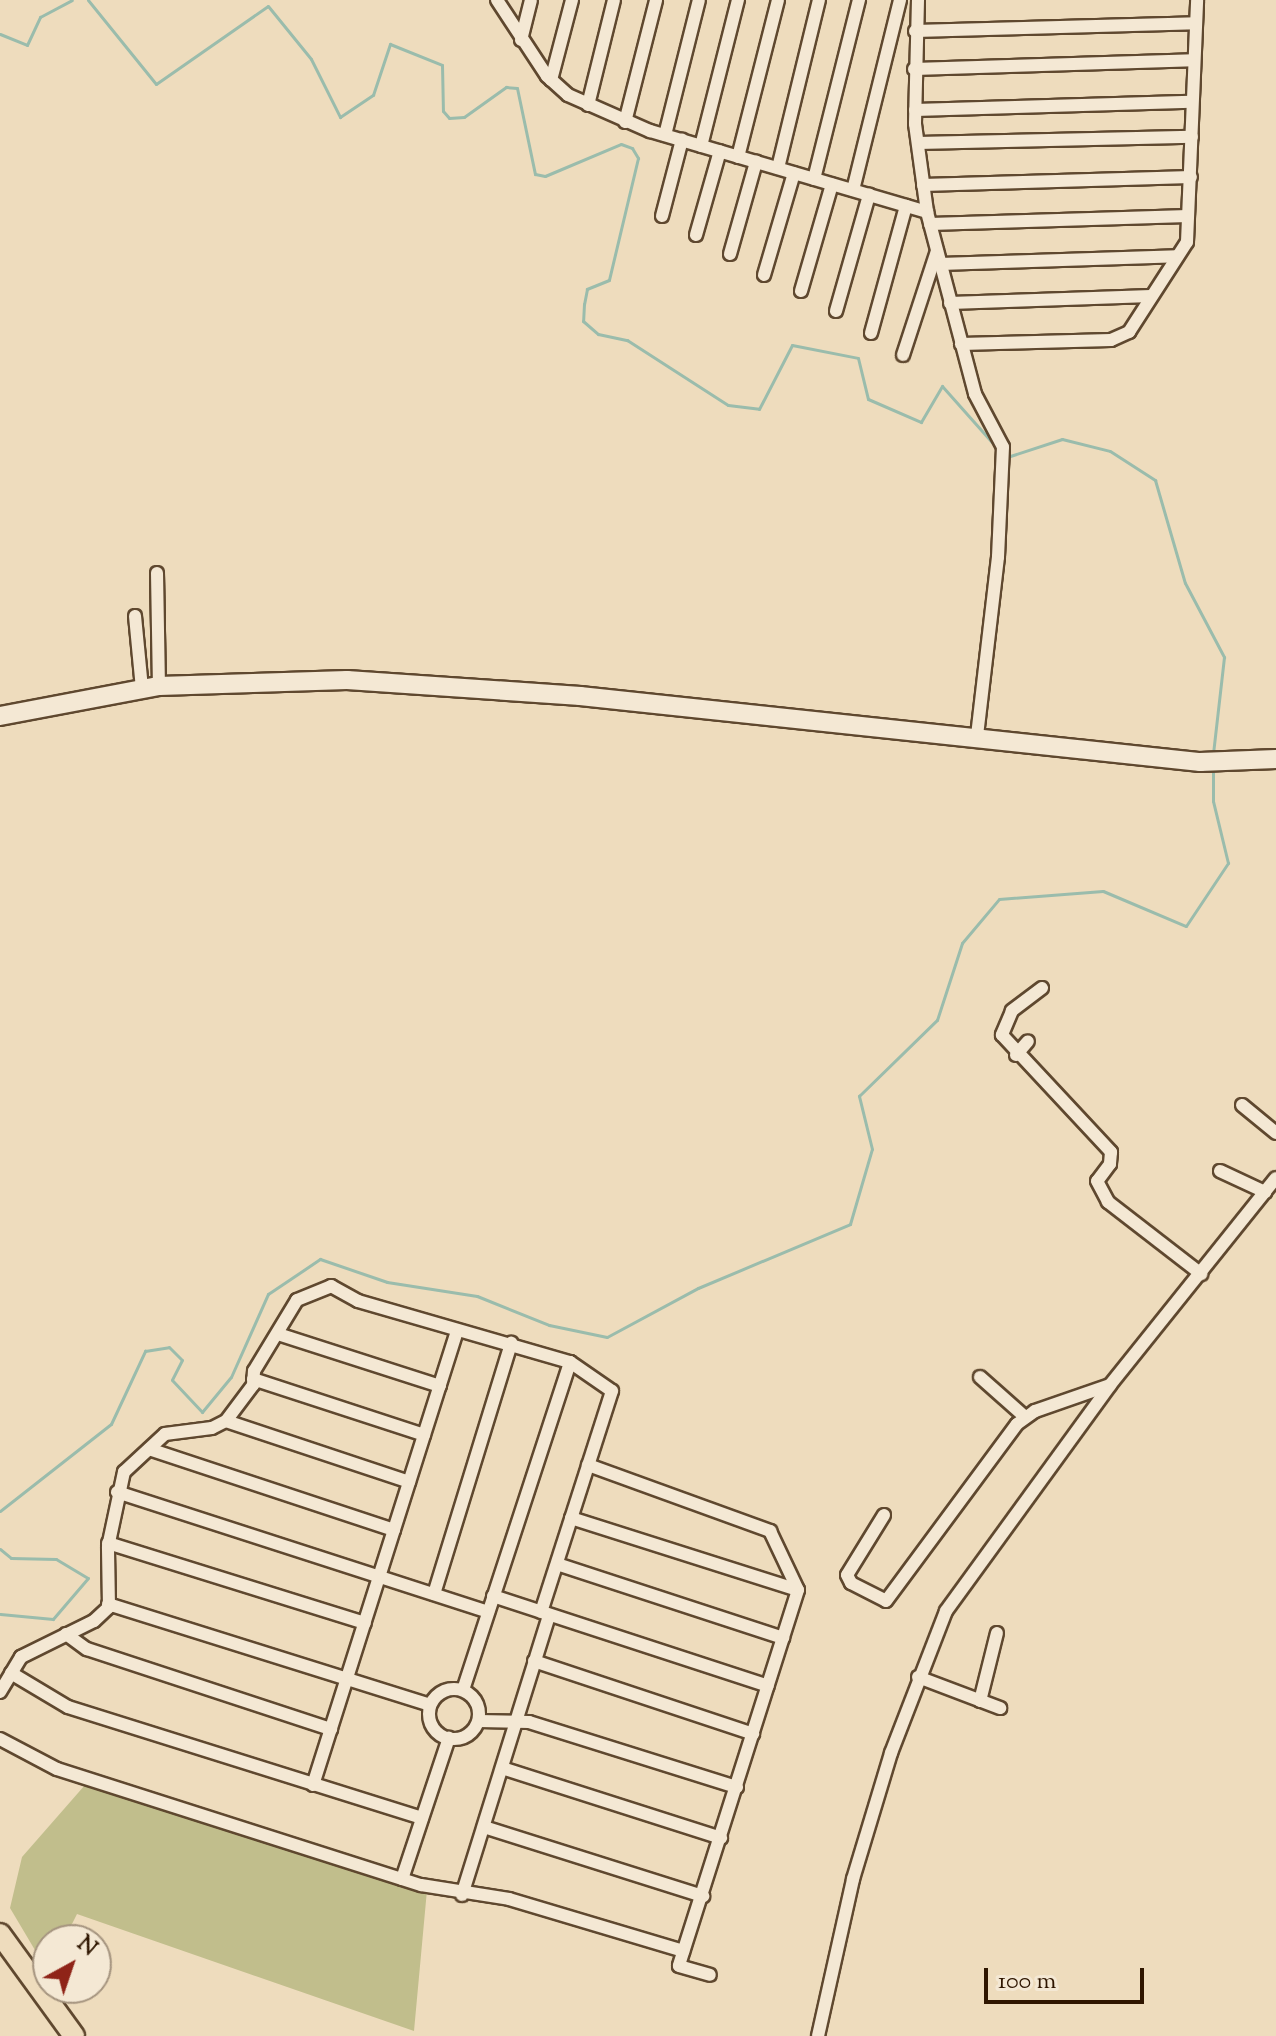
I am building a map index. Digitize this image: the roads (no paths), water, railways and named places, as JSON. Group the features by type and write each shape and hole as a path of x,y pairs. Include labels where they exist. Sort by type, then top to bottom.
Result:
{"main road":[{"path":"0,1934 74,2036"}],"street":[{"path":"497,0 521,40 551,80 588,105 625,122 906,206 928,218 1188,216"},
{"path":"521,40 531,0"},
{"path":"551,80 572,0"},
{"path":"588,105 614,0"},
{"path":"625,122 656,0"},
{"path":"665,135 699,0"},
{"path":"701,146 738,0"},
{"path":"738,157 778,0"},
{"path":"778,168 819,0"},
{"path":"814,179 859,0"},
{"path":"853,190 900,0"},
{"path":"918,0 915,110 928,218 975,394 1003,447 1005,486 977,737"},
{"path":"961,344 1111,340 1129,332 1187,242 1197,0"},
{"path":"915,31 1196,23"},
{"path":"914,69 1193,60"},
{"path":"915,110 1191,102"},
{"path":"918,143 1192,137"},
{"path":"662,216 682,140"},
{"path":"696,235 720,151"},
{"path":"730,254 756,162"},
{"path":"764,275 794,173"},
{"path":"923,185 1191,177"},
{"path":"801,291 832,184"},
{"path":"836,311 869,195"},
{"path":"871,333 906,206"},
{"path":"903,355 937,251"},
{"path":"940,264 1177,256"},
{"path":"950,303 1151,296"},
{"path":"150,688 157,573"},
{"path":"135,616 150,688"},
{"path":"0,716 150,688 347,680 580,696 1200,762 1276,759"},
{"path":"1042,988 1026,996 1002,1035 1016,1055 1111,1152 1110,1164 1097,1181 1108,1202 1201,1274"},
{"path":"1016,1055 1028,1041"},
{"path":"1242,1105 1276,1133"},
{"path":"1220,1171 1265,1192"},
{"path":"818,2036 853,1879 918,1677 951,1603 1110,1385 1276,1178"},
{"path":"0,1692 27,1653 94,1621 108,1604 108,1543 117,1492 124,1472 165,1434 212,1428 226,1421 297,1300 331,1286 358,1301 438,1320 457,1331 511,1343 570,1362 612,1391 557,1564 534,1661 462,1895"},
{"path":"313,1785 457,1331"},
{"path":"278,1334 440,1386"},
{"path":"434,1594 511,1343"},
{"path":"463,1690 570,1362"},
{"path":"980,1377 1025,1417"},
{"path":"253,1379 424,1435"},
{"path":"884,1515 847,1575 851,1583 886,1601 1025,1417 1110,1385"},
{"path":"226,1421 409,1482"},
{"path":"149,1449 394,1530"},
{"path":"588,1465 770,1531 798,1590 679,1966 710,1975"},
{"path":"117,1492 488,1612"},
{"path":"571,1518 798,1590"},
{"path":"108,1543 365,1623"},
{"path":"557,1564 783,1638"},
{"path":"493,1596 768,1686"},
{"path":"108,1604 430,1705"},
{"path":"980,1701 997,1633"},
{"path":"66,1634 99,1654 331,1729"},
{"path":"534,1661 753,1734"},
{"path":"11,1673 68,1707 422,1818"},
{"path":"918,1677 1000,1708"},
{"path":"443,1690 463,1690 478,1704 479,1721 469,1734 449,1738 432,1727 430,1705 443,1690"},
{"path":"479,1721 514,1722 737,1787"},
{"path":"402,1879 449,1738"},
{"path":"0,1739 57,1769 402,1879 462,1895 509,1899 683,1951"},
{"path":"502,1768 721,1838"},
{"path":"484,1827 703,1896"}],"waterway":[{"path":"0,34 27,45 40,17 72,0"},
{"path":"88,0 156,84 268,6 311,59 340,117 373,95 390,44 442,65 443,111 449,118 464,117 506,87 517,88 535,174 545,176 621,144 632,148 638,158 609,280 587,289 583,321 598,334 627,340 728,405 759,409 792,345 858,358 868,399 921,422 942,386 998,449"},
{"path":"1007,457 1062,439 1110,451 1155,480 1185,583 1224,657 1213,754"},
{"path":"0,1511 111,1424 145,1351 169,1347 182,1360 172,1380 202,1412 231,1377 268,1294 320,1259 387,1282 477,1296 549,1325 607,1337 698,1288 850,1224 872,1149 859,1096 937,1020 962,943 999,899 1103,891 1186,926 1228,863 1213,801 1213,770"},
{"path":"0,1549 11,1558 56,1559 88,1578 53,1619 0,1614"}]}
